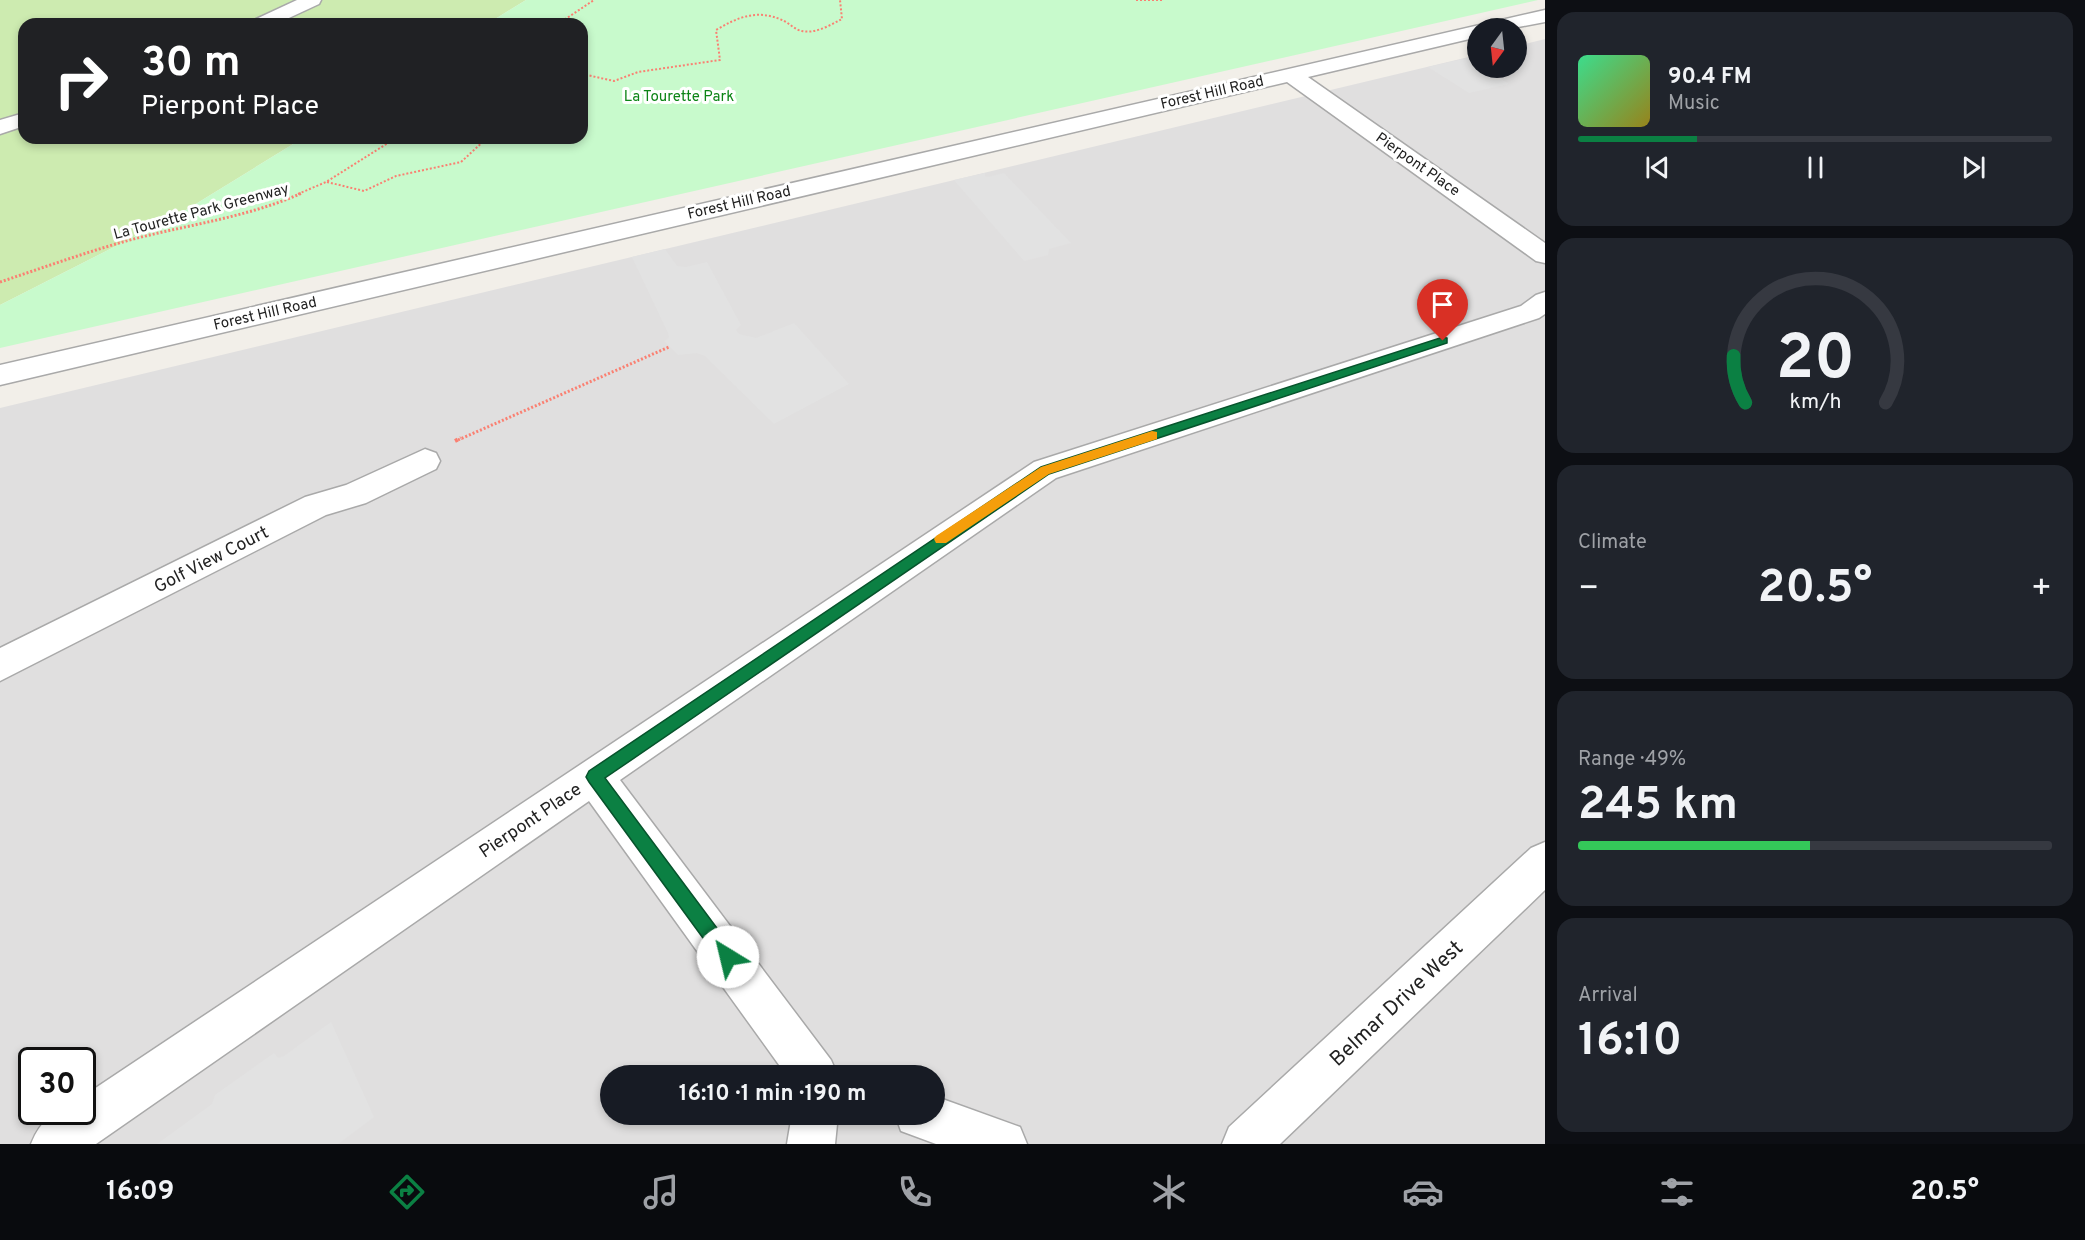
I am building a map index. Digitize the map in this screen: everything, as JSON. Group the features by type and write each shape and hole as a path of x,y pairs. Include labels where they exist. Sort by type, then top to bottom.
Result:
{"street":[{"path":"274,18 312,0"},
{"path":"1527,20 1545,16"},
{"name":"Forest Hill Road","path":"0,375 1467,34"},
{"name":"Pierpont Place","path":"1290,74 1545,255"},
{"path":"0,127 18,121"},
{"name":"Pierpont Place","path":"55,1144 1045,470 1530,312 1545,301"},
{"name":"Golf View Court","path":"0,665 316,506 355,494 436,453"},
{"path":"594,777 807,1065"},
{"name":"Belmar Drive West","path":"1246,1144 1545,862"},
{"path":"945,1123 1004,1144"},
{"path":"811,1144 814,1125"}],"path":[{"path":"567,18 594,0"},
{"path":"588,75 614,81 638,72 720,60 717,30 737,18 761,13 783,20 802,31 822,29 842,18 840,0"},
{"path":"1136,0 1163,0"},
{"name":"La Tourette Park Greenway","path":"0,282 126,241 250,212 305,193 386,144"},
{"path":"326,182 364,191 396,176 461,162 480,144"},
{"path":"436,453 669,347"}],"shaded area":[{"path":"1545,39 1545,1144 0,1144 0,408 1467,57 1467,78 1527,78 1527,44"},
{"path":"1467,58 1467,78 1499,78 1509,84 1469,93 1428,67"},
{"path":"985,173 988,177 1004,173 1071,243 1049,249 1048,255 1024,261 954,180"},
{"path":"665,249 677,266 686,267 707,262 741,325 736,330 739,334 756,338 794,323 849,384 774,424 705,356 697,353 678,355 664,341 669,338 668,333 632,257"},
{"path":"331,1022 374,1117 338,1144 157,1144 212,1104 215,1095 274,1053 278,1058 284,1056"}],"green space":[{"path":"0,0 526,0 497,18 18,18 18,144 293,144 181,213 0,305"},
{"name":"La Tourette Park","path":"526,0 1538,0 0,348 0,305 181,213 293,144 588,144 588,18 497,18"}],"slow traffic":[{"path":"941,539 1045,470 1152,435"}],"route":[{"path":"728,957 594,777 1045,470 1443,341"}]}
